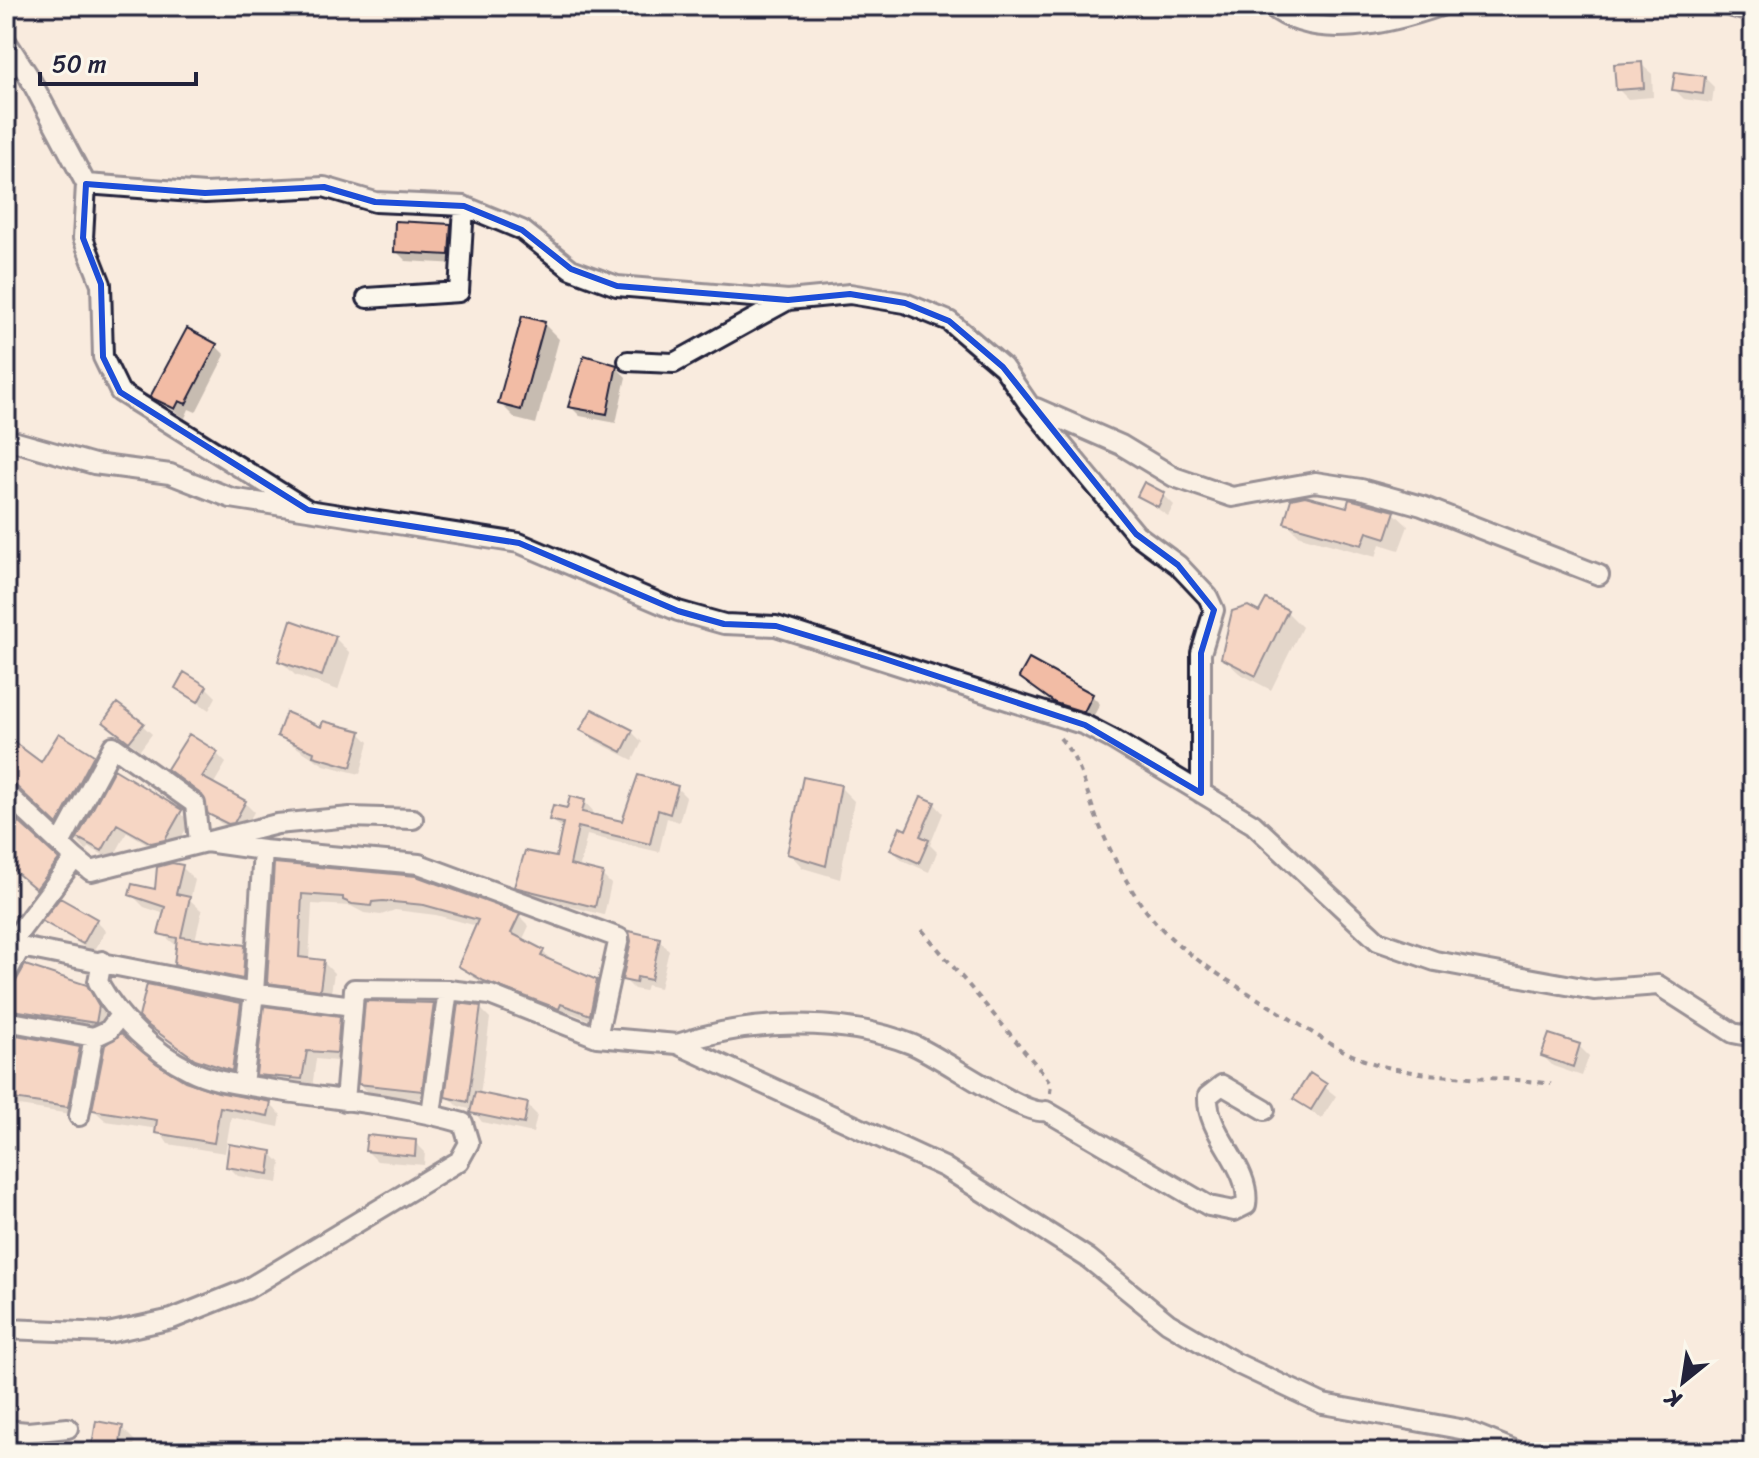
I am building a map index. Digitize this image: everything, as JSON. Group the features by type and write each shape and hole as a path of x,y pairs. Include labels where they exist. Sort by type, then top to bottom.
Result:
{"street":[{"path":"1271,6 1283,16 1341,29 1441,6"},
{"path":"1730,6 1753,13"},
{"path":"6,41 28,75 86,184 83,238 101,284 103,357 120,392 308,510"},
{"path":"86,184 205,193 324,187 375,202 464,206 522,230 571,269 617,286 788,300 850,294 905,303 949,321 1003,367 1030,406 1136,534 1178,565 1208,597 1214,610 1201,653 1201,793"},
{"path":"367,298 459,292 464,206"},
{"path":"628,361 674,363 788,300"},
{"path":"1030,406 1121,445 1174,477 1232,497 1315,482 1361,489 1422,506 1599,575"},
{"path":"6,439 94,464 170,474 231,498 519,543 678,611 724,624 776,626 1085,725 1253,824 1378,941 1435,961 1594,990 1658,985 1733,1033 1753,1037"},
{"path":"60,844 113,746 195,804 199,841"},
{"path":"6,793 91,871 199,841 277,824 350,817 413,819"},
{"path":"199,841 419,864 619,938 597,1037"},
{"path":"243,1084 254,993 263,850"},
{"path":"6,975 13,943 75,858"},
{"path":"13,943 254,993 353,1006"},
{"path":"6,1329 108,1333 172,1319 247,1289 459,1161 469,1143 463,1123 431,1114 243,1084 193,1072 150,1042 120,1015 98,982 102,961"},
{"path":"345,1101 354,989 448,990 490,995 597,1037 677,1044 944,1167 1088,1258 1168,1323 1236,1363 1323,1404 1465,1430 1519,1452"},
{"path":"431,1114 448,990"},
{"path":"6,1021 94,1037 109,1030 120,1015"},
{"path":"677,1044 718,1030 778,1023 873,1033 911,1044 1015,1103 1038,1113 1046,1111 1209,1206 1234,1211 1246,1205 1247,1191 1215,1124 1208,1096 1222,1085 1265,1110"},
{"path":"79,1116 94,1037"},
{"path":"6,1430 28,1432 68,1428"}],"path":[{"path":"1034,708 1064,742 1085,775 1108,848 1140,902 1165,932 1220,977 1333,1046 1381,1065 1423,1073 1505,1077 1551,1084"},
{"path":"922,930 1051,1084 1046,1111"}],"highlighted area":[{"path":"86,184 205,193 324,187 375,202 464,206 522,230 571,269 617,286 788,300 850,294 905,303 949,321 1003,367 1136,534 1178,565 1214,610 1201,653 1201,793 1085,725 879,657 776,626 724,624 678,611 519,543 308,510 120,392 103,357 101,284 83,238"}],"building":[{"path":"1642,62 1644,88 1616,90 1614,64"},
{"path":"1675,72 1705,76 1703,94 1672,90"},
{"path":"395,221 451,224 449,255 394,252"},
{"path":"522,316 545,322 521,410 498,404"},
{"path":"187,328 217,344 186,404 179,401 175,409 150,397"},
{"path":"584,355 617,365 607,414 568,407"},
{"path":"1144,482 1165,493 1158,507 1137,496"},
{"path":"1305,496 1347,507 1349,499 1395,511 1386,538 1367,532 1362,545 1284,523 1291,499"},
{"path":"1266,599 1288,610 1256,676 1221,658 1232,611 1248,606 1259,612"},
{"path":"291,620 336,636 322,676 278,661"},
{"path":"1029,659 1093,694 1084,712 1055,703 1019,677"},
{"path":"184,672 207,686 198,702 175,688"},
{"path":"117,703 144,723 129,742 103,722"},
{"path":"592,709 633,730 622,752 580,730"},
{"path":"286,712 321,727 323,721 361,731 351,767 313,756 314,752 277,736"},
{"path":"59,733 94,755 57,825 14,784 6,781 6,736 41,762"},
{"path":"189,734 218,752 202,777 246,801 234,823 228,824 208,814 202,795 167,769"},
{"path":"114,769 182,810 165,840 151,843 117,824 102,851 78,838 75,842"},
{"path":"638,775 678,786 670,814 658,810 650,844 578,827 570,865 603,873 595,907 514,887 525,851 556,857 563,823 549,820 553,805 567,808 570,796 585,800 582,812 622,821"},
{"path":"803,777 841,785 826,866 787,854"},
{"path":"921,796 935,802 920,836 929,840 919,863 890,850 900,827 906,830"},
{"path":"6,810 59,859 36,889 6,864"},
{"path":"172,863 183,865 176,894 190,897 181,937 245,945 243,979 174,965 177,938 158,934 165,907 129,895 132,884 155,889 157,867"},
{"path":"274,863 416,876 520,914 511,933 544,950 541,956 597,980 590,1015 561,1004 559,1009 484,981 458,966 478,920 424,905 383,901 372,902 371,906 352,904 343,897 302,894 299,957 324,960 320,990 267,983"},
{"path":"60,898 97,919 83,944 42,921"},
{"path":"629,931 660,938 651,980 637,977 636,983 622,980 631,941"},
{"path":"25,965 87,985 99,1006 96,1023 6,1009 6,987 16,981"},
{"path":"147,984 241,1003 232,1071 195,1059 139,1017"},
{"path":"365,1001 434,1003 422,1091 358,1084"},
{"path":"458,1003 481,1006 468,1102 445,1097"},
{"path":"264,1006 340,1016 337,1053 307,1051 302,1079 256,1075"},
{"path":"6,1033 80,1047 68,1107 6,1098"},
{"path":"121,1033 156,1063 185,1081 218,1092 271,1102 268,1116 220,1107 214,1143 155,1133 157,1120 92,1110 105,1045"},
{"path":"1549,1034 1580,1044 1573,1067 1541,1056"},
{"path":"1310,1073 1327,1084 1311,1110 1293,1099"},
{"path":"475,1092 528,1103 524,1124 470,1113"},
{"path":"367,1135 416,1140 415,1156 365,1151"},
{"path":"229,1144 272,1151 269,1174 226,1167"},
{"path":"96,1421 123,1426 118,1452 91,1452"}]}
